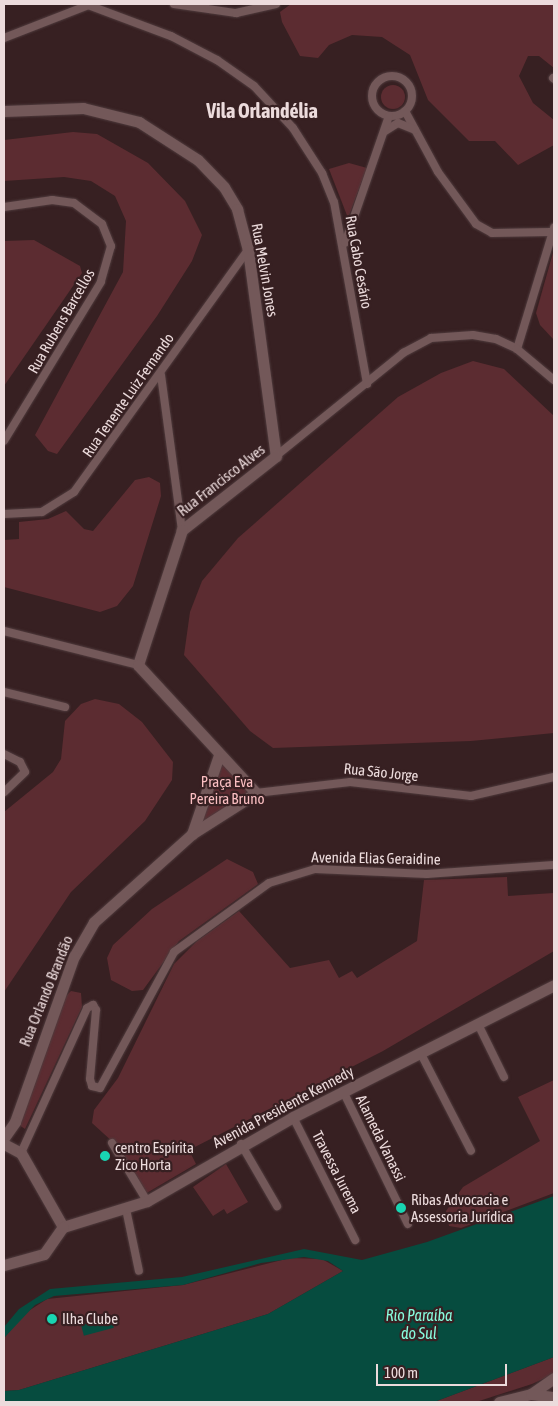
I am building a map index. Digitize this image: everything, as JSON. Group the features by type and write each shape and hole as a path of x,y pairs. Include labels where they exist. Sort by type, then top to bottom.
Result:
{"street":[{"path":"4,38 89,4"},
{"name":"Rua Cabo Cesário","path":"89,4 194,47 254,86 293,128 322,173 345,243 367,384"},
{"path":"174,4 236,13 276,4"},
{"path":"387,77 400,78 410,86 412,99 406,110 389,116 378,109 372,97 376,85 387,77"},
{"name":"Rua Melvin Jones","path":"4,111 83,108 120,116 158,131 224,186 237,209 248,250 276,456"},
{"path":"406,110 415,130 459,204 480,228 502,234 552,230 517,349 554,380"},
{"path":"345,243 389,116"},
{"path":"383,135 394,124 415,130"},
{"name":"Rua Rubens Barcellos","path":"4,207 52,200 74,203 102,224 111,246 101,282 4,441"},
{"name":"Rua Tenente Luiz Fernando","path":"4,514 42,512 70,497 162,375 248,250"},
{"name":"Rua Francisco Alves","path":"138,665 182,530 413,346 447,334 496,339 517,349"},
{"path":"162,375 182,530"},
{"path":"4,631 138,665 256,793"},
{"path":"4,692 65,707"},
{"path":"4,754 24,767 18,783 4,792"},
{"name":"Rua Orlando Brandão","path":"192,834 219,755"},
{"name":"Rua São Jorge","path":"256,793 350,782 471,796 554,777"},
{"name":"Rua Orlando Brandão","path":"18,1114 59,991 85,935 105,910 192,834 256,793"},
{"name":"Avenida Elias Geraidine","path":"20,1152 85,1011 93,1005 97,1016 90,1079 94,1087 108,1080 174,952 190,936 277,879 315,869 427,874 554,865"},
{"name":"Avenida Presidente Kennedy","path":"63,1227 147,1201 241,1144 420,1052 553,988"},
{"path":"478,1024 504,1077"},
{"path":"420,1052 471,1150"},
{"name":"Alameda Vanassi","path":"343,1091 408,1224"},
{"path":"4,1138 18,1114"},
{"path":"4,1264 44,1254 63,1227 20,1152 18,1114"},
{"name":"Travessa Jurema","path":"293,1117 355,1240"},
{"path":"112,1143 147,1201"},
{"path":"4,1144 20,1152"},
{"path":"241,1144 277,1206"},
{"path":"126,1209 139,1271"},
{"path":"531,1394 551,1379"},
{"path":"551,1379 545,1389 553,1397"},
{"path":"499,1402 531,1394 553,1397"}],"green space":[{"path":"291,4 554,4 554,68 539,56 528,56 519,76 533,103 554,120 554,145 518,165 495,141 469,141 428,100 410,55 382,37 352,35 329,45 318,58 300,56 282,22 280,12"},
{"path":"393,85 402,88 405,97 402,106 393,109 384,106 381,97 384,88"},
{"path":"73,132 97,134 148,163 185,201 202,235 192,261 157,316 57,454 48,451 35,435 123,272 126,221 115,196 91,181 64,177 4,181 4,140"},
{"path":"349,163 367,168 348,218 329,169"},
{"path":"34,240 80,266 82,273 4,386 4,241"},
{"path":"554,249 554,340 540,325 536,313"},
{"path":"473,361 504,369 554,416 554,733 471,741 273,748 250,731 184,655 190,612 202,581 238,538 398,397 441,373"},
{"path":"149,477 160,483 161,496 133,586 117,606 100,612 4,587 4,540 19,539 19,522 48,519 66,511 84,529 93,531 135,480"},
{"path":"95,699 119,704 142,722 173,762 172,780 145,821 71,892 4,992 4,812 53,772 61,759 65,721 81,704"},
{"name":"Praça Eva Pereira Bruno","path":"219,755 256,793 192,834"},
{"path":"227,859 253,872 258,884 179,941 143,990 132,991 111,980 107,958 113,945 152,909"},
{"path":"507,877 508,896 554,893 554,951 383,1051 189,1150 196,1164 145,1194 114,1143 92,1123 94,1110 118,1078 174,964 197,941 239,911 290,968 329,960 339,978 352,971 357,978 417,941 424,880"},
{"path":"71,991 81,993 82,1007 25,1129 19,1125 64,998"},
{"path":"554,1080 554,1193 461,1228 449,1226 446,1211 463,1187 540,1141 518,1097"},
{"path":"226,1164 248,1202 227,1214 224,1209 213,1216 193,1187"},
{"name":"Ilha Clube","path":"290,1258 322,1259 343,1271 268,1314 19,1390 4,1391 4,1338 24,1314 47,1299 183,1285"},
{"path":"554,1357 554,1374 532,1384 476,1402 434,1402"}],"water":[{"name":"Rio Paraíba do Sul","path":"554,1196 554,1357 434,1402 4,1402 4,1391 19,1390 268,1314 343,1271 328,1261 304,1257 261,1263 183,1285 54,1296 35,1305 4,1338 4,1327 19,1309 50,1289 182,1277 304,1249 362,1260 427,1242"},
{"path":"111,1317 114,1328 84,1336 81,1325"}],"place":[{"name":"centro Espírita Zico Horta","path":"105,1156"},
{"name":"Ribas Advocacia e Assessoria Jurídica","path":"401,1208"},
{"name":"Ilha Clube","path":"52,1319"}],"district":[{"name":"Vila Orlandélia","path":"262,110"}]}
